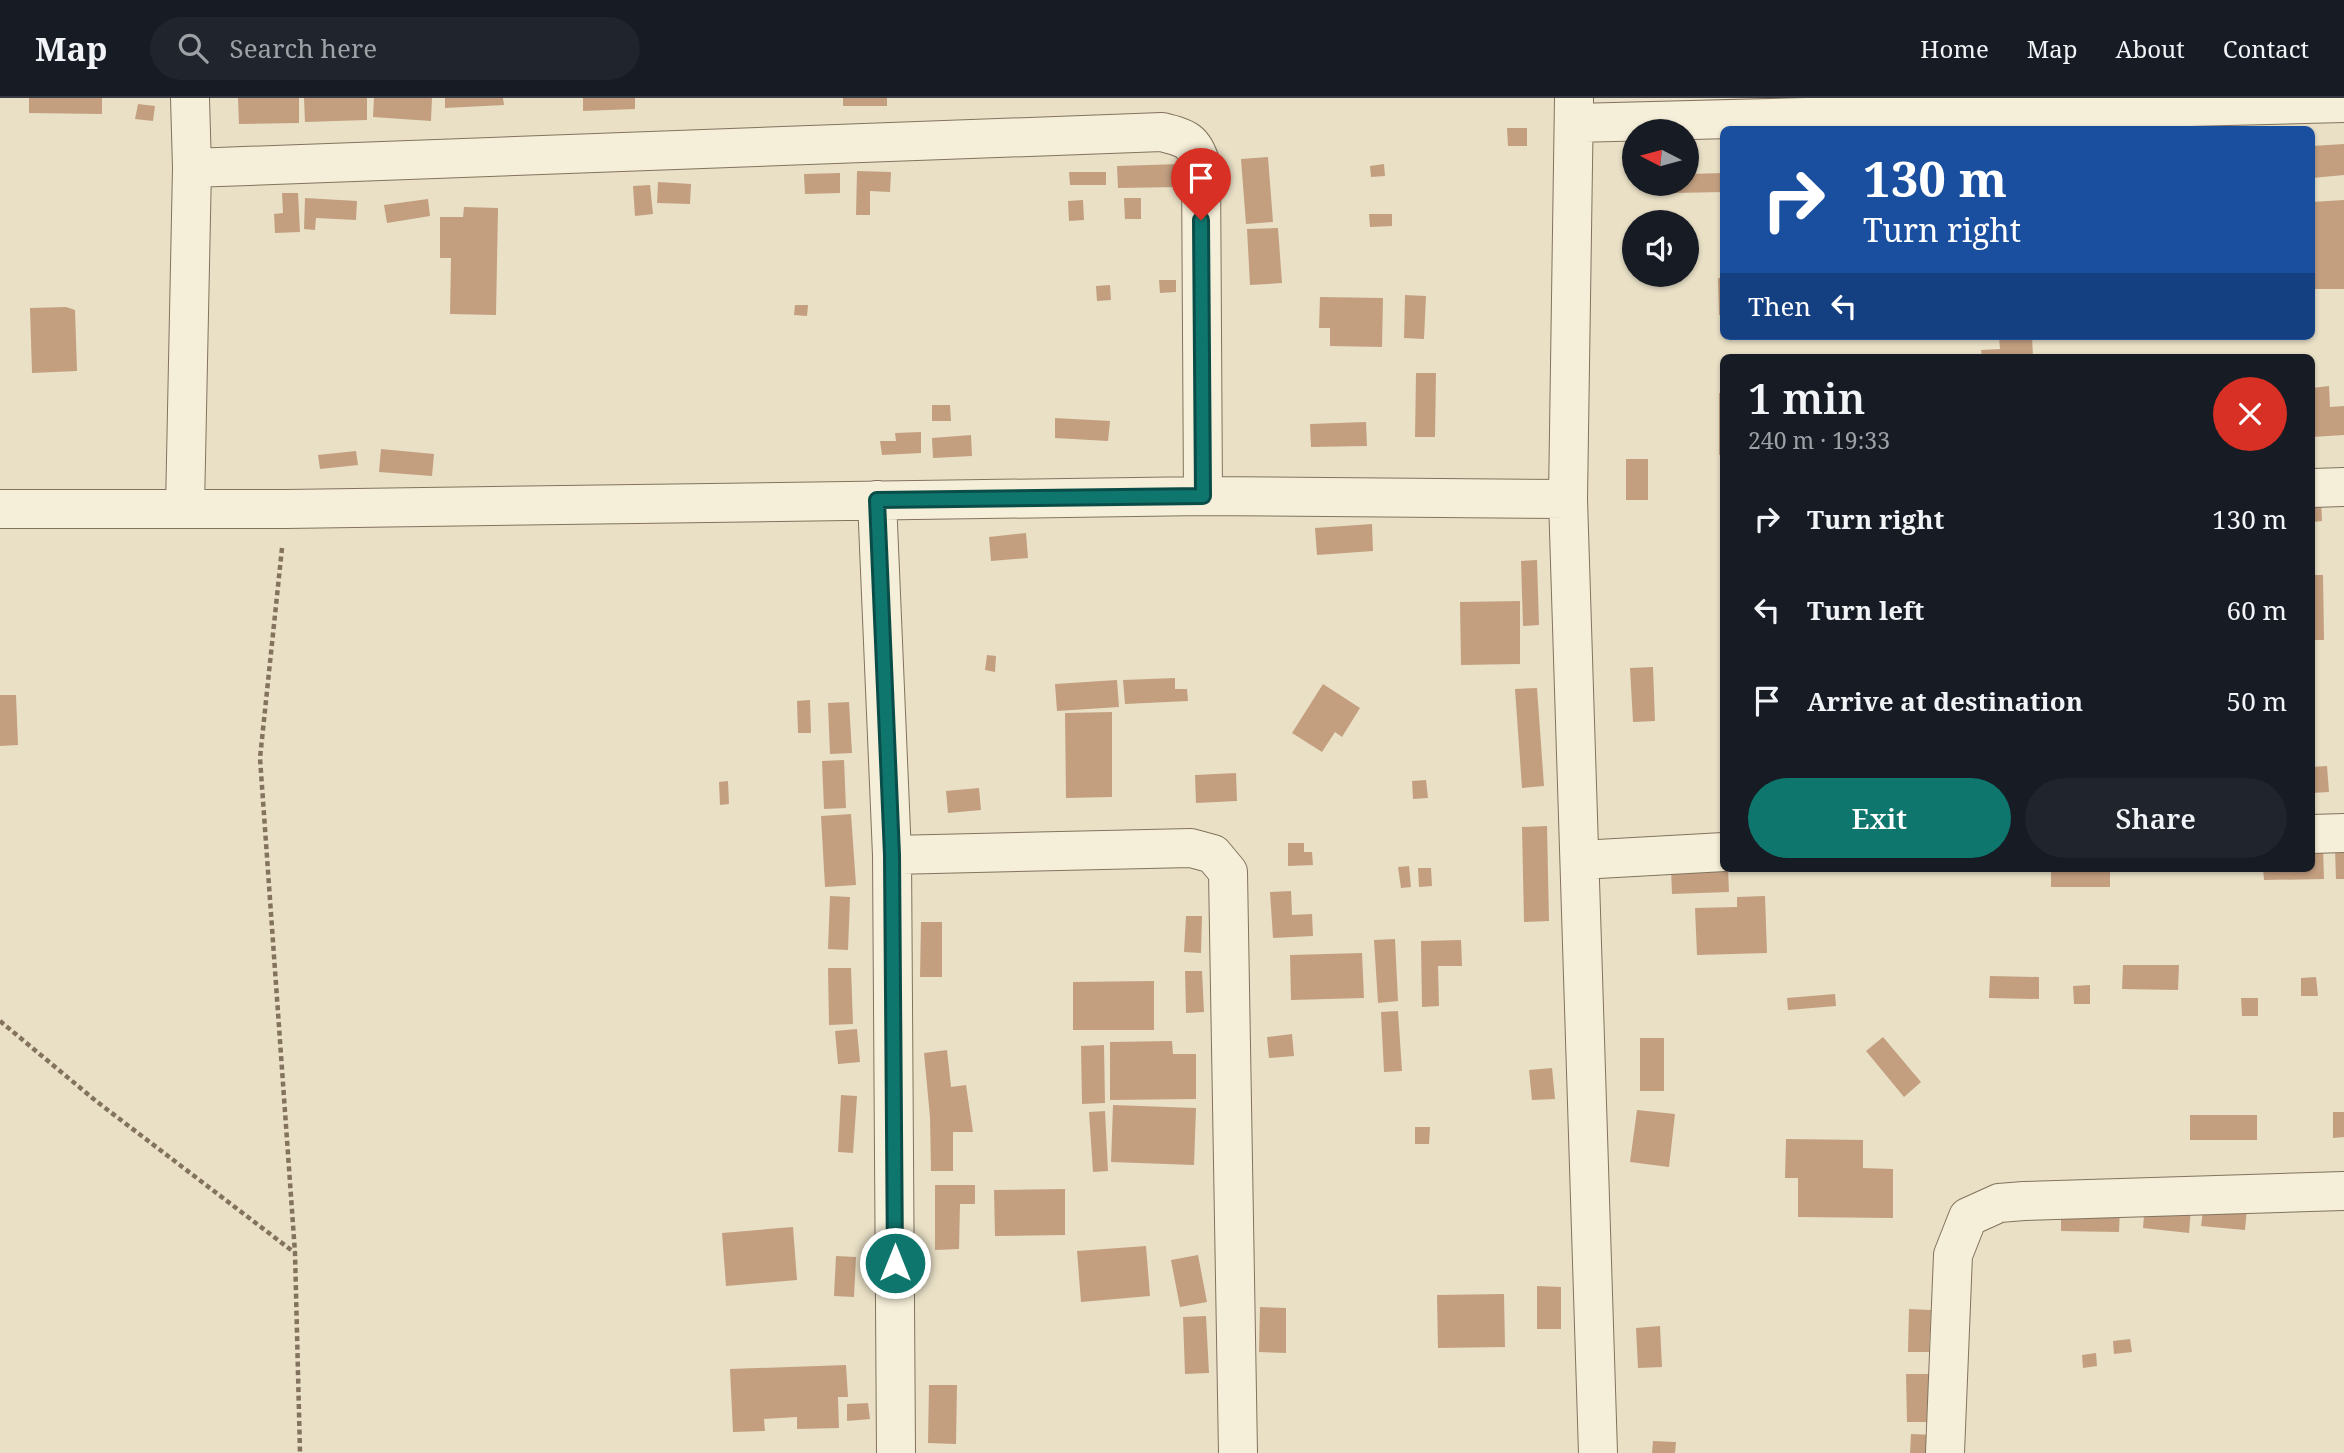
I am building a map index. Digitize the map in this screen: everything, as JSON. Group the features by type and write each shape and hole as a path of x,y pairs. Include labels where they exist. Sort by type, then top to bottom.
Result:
{"street":[{"path":"185,508 192,168 190,98"},
{"path":"1598,1453 1568,499 1575,110 2344,103"},
{"path":"192,168 1162,132 1183,138 1196,148 1201,165 1203,496"},
{"path":"2315,488 2344,487"},
{"path":"0,509 286,509 1203,496 1568,499"},
{"path":"877,500 892,855 896,1453"},
{"path":"2315,834 2344,833"},
{"path":"892,855 1191,848 1213,853 1228,872 1238,1453"},
{"path":"1580,860 1720,852"},
{"path":"1945,1453 1953,1255 1968,1217 1999,1203 2024,1201 2344,1191"}],"path":[{"path":"286,509 260,758 295,1253 300,1453"},
{"path":"0,1021 96,1101 295,1253"}],"building":[{"path":"29,98 102,98 102,114 29,113"},
{"path":"238,98 299,98 299,123 239,124"},
{"path":"304,98 367,98 367,120 305,122"},
{"path":"374,98 432,98 431,121 373,117"},
{"path":"445,98 503,98 504,105 445,108"},
{"path":"583,98 635,98 635,109 583,111"},
{"path":"843,98 887,98 887,106 843,106"},
{"path":"138,104 155,106 153,121 135,119"},
{"path":"1507,128 1527,128 1527,146 1508,146"},
{"path":"2344,144 2344,175 2315,178 2315,146"},
{"path":"1268,157 1273,222 1246,224 1241,159"},
{"path":"1180,164 1180,187 1118,188 1117,166"},
{"path":"1384,164 1385,176 1371,177 1370,166"},
{"path":"857,171 891,172 890,192 870,191 870,215 856,215"},
{"path":"1069,172 1106,172 1106,185 1070,185"},
{"path":"840,173 840,193 805,194 804,174"},
{"path":"1720,173 1720,192 1699,192 1699,174"},
{"path":"658,182 691,184 690,204 657,203"},
{"path":"650,185 653,214 635,216 633,186"},
{"path":"282,193 298,193 300,232 275,233 274,214 283,213"},
{"path":"305,198 357,201 356,220 316,218 315,230 304,229"},
{"path":"1124,198 1141,198 1141,219 1125,219"},
{"path":"428,199 430,216 387,223 384,205"},
{"path":"1083,200 1084,220 1069,221 1068,201"},
{"path":"2344,200 2344,289 2315,289 2315,202"},
{"path":"464,207 498,208 496,315 450,314 451,258 440,258 440,217 463,217"},
{"path":"1369,214 1392,214 1392,226 1370,227"},
{"path":"1278,228 1282,283 1250,285 1247,229"},
{"path":"1718,278 1720,278 1720,315"},
{"path":"1159,280 1176,280 1176,292 1160,293"},
{"path":"1110,285 1111,300 1097,301 1096,286"},
{"path":"1405,295 1426,296 1424,339 1404,338"},
{"path":"1320,297 1383,298 1382,347 1330,346 1330,328 1319,328"},
{"path":"795,305 808,305 807,316 794,315"},
{"path":"66,307 75,310 77,371 32,373 30,308"},
{"path":"1999,340 2032,340 2033,354 1982,354 1981,350 2000,349"},
{"path":"1416,373 1436,373 1435,437 1415,437"},
{"path":"2329,386 2330,407 2344,406 2344,435 2315,437 2315,388"},
{"path":"1719,393 1720,393 1720,455"},
{"path":"932,405 950,405 951,421 932,421"},
{"path":"1055,418 1110,421 1108,441 1055,438"},
{"path":"1366,422 1367,446 1311,447 1310,424"},
{"path":"921,432 921,453 882,455 880,441 896,441 895,433"},
{"path":"971,435 972,456 933,458 932,438"},
{"path":"381,449 434,454 432,476 379,472"},
{"path":"356,451 358,465 320,469 318,455"},
{"path":"1626,459 1648,459 1648,500 1626,500"},
{"path":"2315,499 2321,499 2322,521 2315,522"},
{"path":"1372,524 1373,551 1317,555 1315,528"},
{"path":"1026,533 1028,558 991,561 989,537"},
{"path":"1537,560 1539,625 1523,626 1521,561"},
{"path":"2315,575 2323,575 2324,640 2315,640"},
{"path":"1520,601 1520,664 1461,665 1460,602"},
{"path":"987,655 996,656 995,672 985,670"},
{"path":"1653,667 1655,721 1633,722 1630,668"},
{"path":"1175,678 1175,689 1187,689 1188,701 1125,704 1123,680"},
{"path":"1117,680 1119,707 1057,711 1055,684"},
{"path":"1323,684 1360,708 1342,737 1335,732 1322,752 1292,733"},
{"path":"1537,688 1544,786 1522,788 1515,689"},
{"path":"0,695 16,695 18,745 0,746"},
{"path":"810,700 811,733 798,733 797,701"},
{"path":"849,702 852,753 830,754 828,703"},
{"path":"1112,712 1112,797 1066,798 1065,713"},
{"path":"844,760 846,808 824,809 822,761"},
{"path":"2327,766 2329,792 2315,793 2315,767"},
{"path":"1236,773 1237,801 1196,803 1195,775"},
{"path":"1426,780 1428,798 1413,799 1412,781"},
{"path":"728,781 729,804 720,805 719,782"},
{"path":"979,788 981,810 948,813 946,791"},
{"path":"851,814 856,885 825,887 821,816"},
{"path":"1547,826 1549,921 1524,922 1522,827"},
{"path":"1288,843 1304,843 1304,852 1312,852 1313,865 1288,866"},
{"path":"2323,848 2324,879 2264,880 2263,872 2315,872 2315,849"},
{"path":"2335,849 2344,849 2344,879 2336,879"},
{"path":"1409,866 1411,887 1401,888 1398,867"},
{"path":"1418,868 1431,868 1432,886 1419,887"},
{"path":"1720,868 1720,872 1728,872 1729,892 1672,894 1671,869"},
{"path":"2051,872 2110,872 2110,887 2051,887"},
{"path":"1291,891 1292,915 1312,914 1313,936 1273,938 1270,892"},
{"path":"830,896 850,897 848,950 828,949"},
{"path":"1765,896 1767,953 1697,955 1695,908 1737,907 1737,897"},
{"path":"1186,916 1202,916 1201,953 1184,952"},
{"path":"921,922 942,922 942,977 920,977"},
{"path":"1395,939 1398,1001 1378,1003 1374,940"},
{"path":"1461,940 1462,966 1438,966 1439,1006 1422,1007 1421,941"},
{"path":"1362,953 1364,998 1291,1000 1290,955"},
{"path":"2123,965 2179,965 2178,990 2122,989"},
{"path":"828,968 851,968 853,1024 829,1025"},
{"path":"1185,971 1202,971 1204,1012 1186,1013"},
{"path":"1990,976 2039,977 2039,999 1989,998"},
{"path":"2316,977 2318,996 2301,996 2301,978"},
{"path":"1154,981 1154,1030 1073,1030 1073,982"},
{"path":"2090,985 2090,1004 2074,1004 2073,986"},
{"path":"1835,994 1836,1006 1788,1010 1787,998"},
{"path":"2241,998 2258,998 2258,1016 2242,1016"},
{"path":"1398,1011 1402,1071 1384,1072 1381,1012"},
{"path":"857,1029 860,1062 838,1064 835,1031"},
{"path":"1292,1034 1294,1056 1269,1058 1267,1037"},
{"path":"1883,1037 1921,1082 1904,1097 1866,1051"},
{"path":"1640,1038 1664,1038 1664,1091 1640,1091"},
{"path":"1172,1041 1173,1054 1196,1054 1196,1099 1110,1100 1110,1042"},
{"path":"1104,1045 1105,1103 1082,1104 1081,1046"},
{"path":"947,1050 951,1087 966,1085 973,1132 953,1132 953,1171 931,1171 930,1117 924,1053"},
{"path":"1552,1068 1555,1099 1532,1100 1529,1070"},
{"path":"841,1095 857,1096 853,1153 838,1152"},
{"path":"1113,1105 1196,1108 1194,1165 1111,1162"},
{"path":"1637,1110 1675,1114 1669,1167 1630,1162"},
{"path":"1105,1111 1108,1171 1093,1172 1089,1112"},
{"path":"2333,1112 2344,1112 2344,1137 2333,1138"},
{"path":"2190,1115 2257,1115 2257,1140 2190,1140"},
{"path":"1415,1127 1430,1127 1429,1144 1415,1144"},
{"path":"1786,1139 1863,1140 1863,1168 1893,1169 1893,1218 1798,1217 1798,1178 1785,1178"},
{"path":"935,1185 975,1185 975,1204 960,1204 959,1249 935,1250"},
{"path":"1065,1189 1065,1235 995,1236 994,1190"},
{"path":"2145,1203 2191,1208 2189,1233 2143,1228"},
{"path":"2204,1203 2247,1208 2245,1230 2201,1226"},
{"path":"2061,1206 2120,1207 2119,1232 2061,1231"},
{"path":"793,1227 797,1280 726,1286 722,1233"},
{"path":"1146,1246 1150,1296 1081,1302 1077,1251"},
{"path":"1198,1255 1207,1302 1180,1307 1171,1260"},
{"path":"836,1256 856,1257 854,1297 834,1296"},
{"path":"1537,1286 1561,1287 1561,1329 1537,1329"},
{"path":"1504,1294 1505,1347 1438,1348 1437,1295"},
{"path":"1260,1307 1286,1308 1286,1353 1259,1352"},
{"path":"1909,1309 1931,1310 1929,1352 1908,1352"},
{"path":"1206,1316 1209,1373 1185,1374 1183,1317"},
{"path":"1660,1326 1662,1367 1638,1368 1636,1328"},
{"path":"2130,1339 2132,1352 2114,1354 2113,1341"},
{"path":"2096,1353 2097,1366 2083,1368 2082,1355"},
{"path":"846,1365 848,1397 838,1397 839,1428 797,1429 797,1417 764,1419 765,1431 733,1432 730,1369"},
{"path":"1906,1374 1932,1374 1932,1422 1907,1422"},
{"path":"929,1385 957,1385 956,1444 928,1443"},
{"path":"868,1403 870,1419 847,1421 847,1404"},
{"path":"1911,1434 1935,1435 1934,1453 1910,1453"},
{"path":"1653,1441 1676,1442 1675,1453 1652,1453"}],"route":[{"path":"895,1263 892,855 877,500 1203,496 1201,220"}]}
